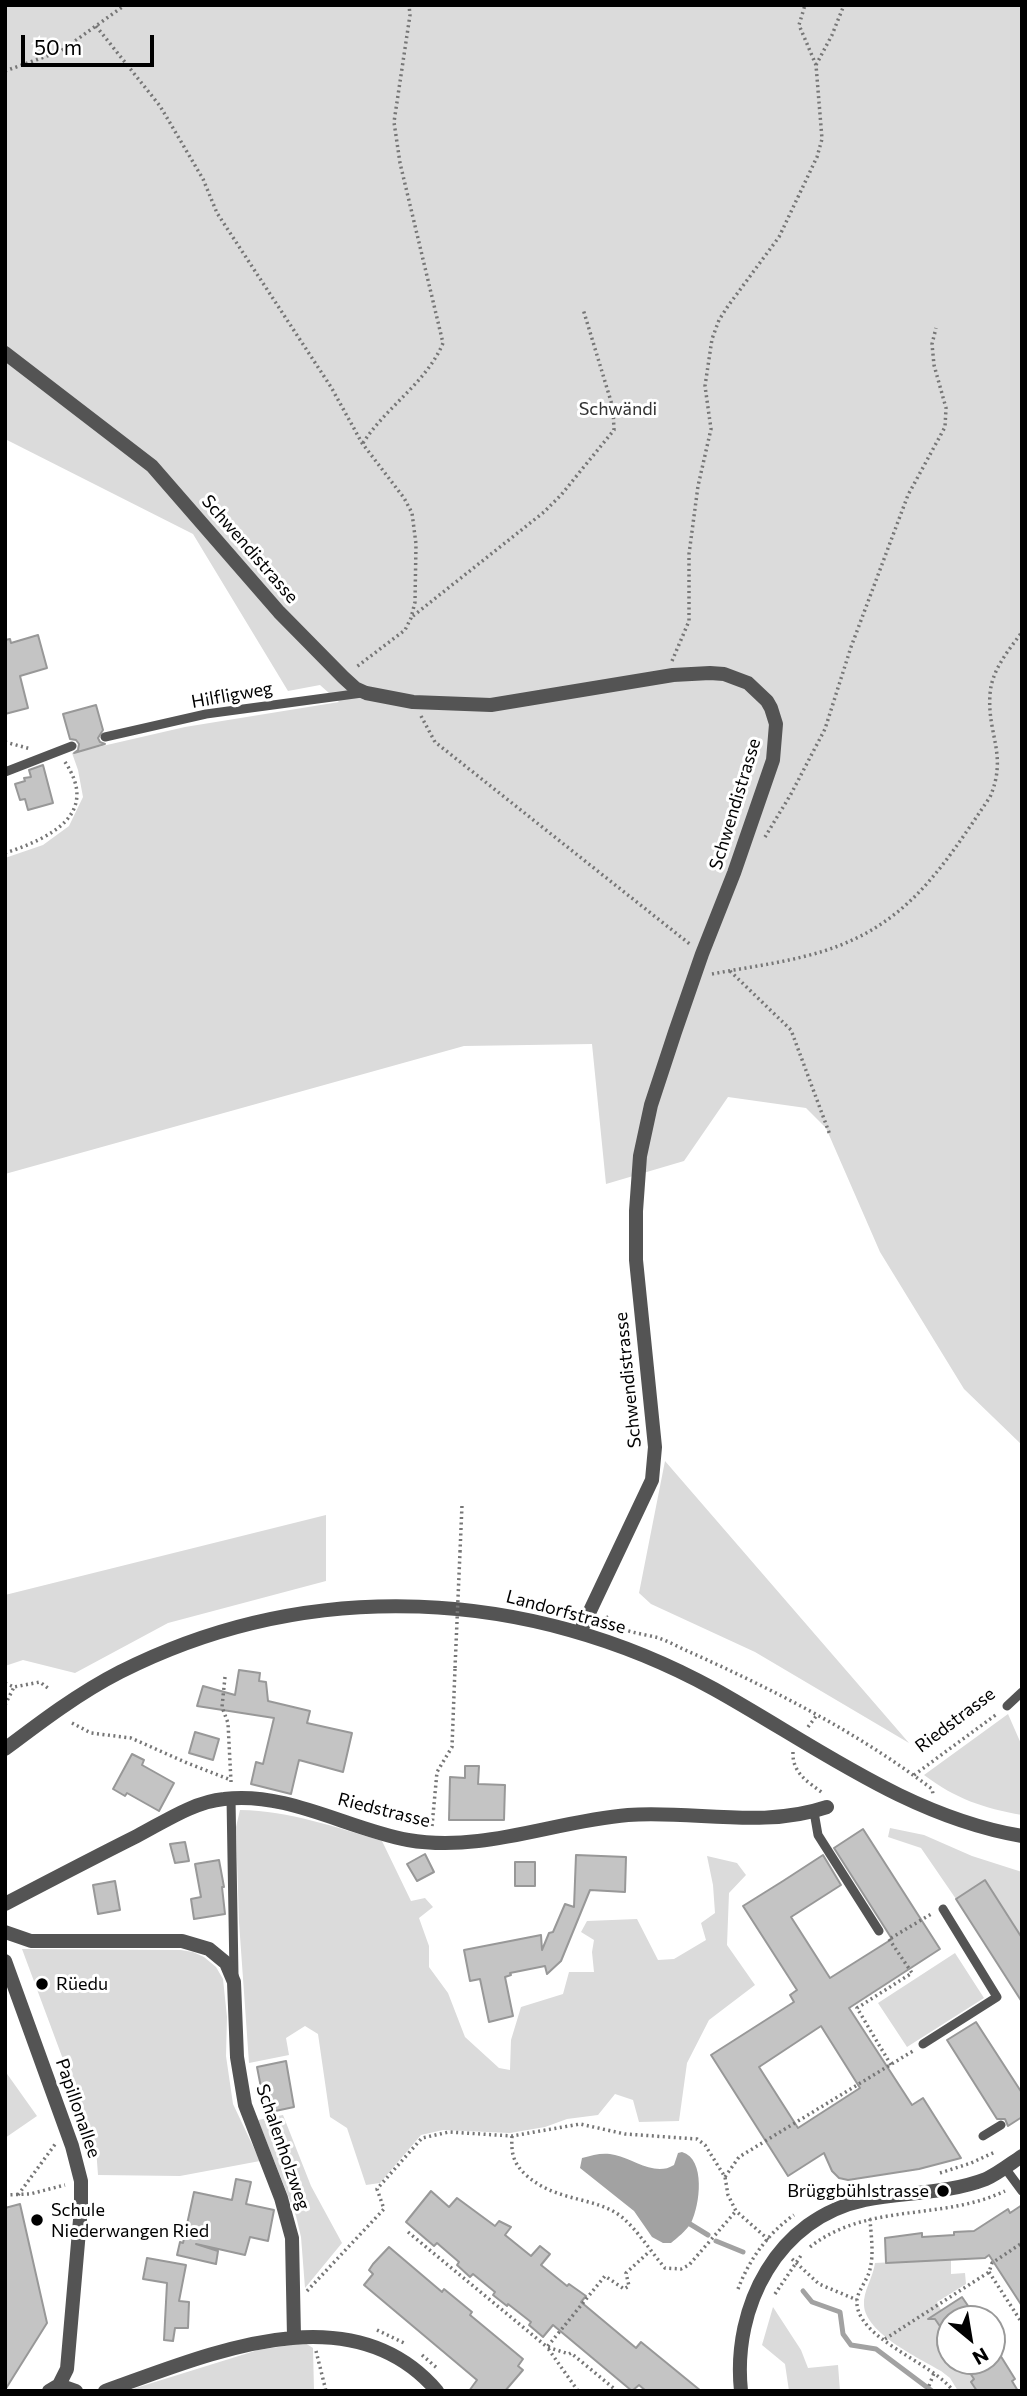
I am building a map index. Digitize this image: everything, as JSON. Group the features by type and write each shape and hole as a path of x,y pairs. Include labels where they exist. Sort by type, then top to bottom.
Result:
{"street":[{"name":"Schwendistrasse","path":"5,353 152,466 279,612 343,677 366,693 413,702 491,705 673,675 710,673 736,677 748,683 767,701 776,724 775,747 768,776 693,979 651,1105 640,1156 636,1260 655,1465 652,1480 580,1632"},
{"name":"Landorfstrasse","path":"5,1749 57,1709 120,1672 206,1637 273,1619 329,1610 415,1606 506,1615 580,1632 636,1651 681,1672 849,1769 901,1795 971,1824 1022,1836"},
{"name":"Riedstrasse","path":"5,1904 180,1813 212,1801 231,1798 293,1806 407,1840 448,1844 487,1840 622,1815 762,1818 820,1809"},
{"name":"Schalenholzweg","path":"5,1932 30,1941 182,1941 209,1949 222,1958 234,1982 239,2072 249,2116 288,2219 294,2259 294,2337"},
{"name":"Papillonallee","path":"5,1961 66,2129 81,2181 67,2369 54,2388"},
{"path":"741,2391 741,2344 759,2283 780,2249 799,2232 819,2219 865,2200 943,2191 985,2179 1022,2156"},
{"path":"105,2391 229,2350 312,2335 331,2336 376,2347 420,2372 437,2391"},
{"path":"54,2388 76,2391"}],"lane":[{"name":"Hilfligweg","path":"105,737 206,714 366,693"},
{"path":"5,772 72,746"},
{"name":"Riedstrasse","path":"1007,1706 1022,1692"},
{"name":"Schalenholzweg","path":"231,1798 234,1982"},
{"path":"820,1809 818,1835 879,1931"},
{"path":"923,2044 997,1997 943,1909"},
{"path":"983,2136 1001,2125"},
{"path":"1005,2168 1020,2188"}],"path":[{"path":"5,71 61,51 125,5"},
{"path":"362,443 372,428 436,360 443,343 400,163 394,122 410,5"},
{"path":"673,675 674,653 689,621 689,554 698,486 711,429 705,386 712,339 728,306 779,237 820,148 822,128 816,65 799,25 805,5"},
{"path":"816,65 844,5"},
{"path":"96,26 160,106 203,179 217,213 331,387 362,443 404,498 412,513 416,544 415,603 411,618 405,630 343,677"},
{"path":"411,618 544,512 614,430 613,408 583,309"},
{"path":"757,846 792,794 825,729 851,647 908,495 945,427 946,408 934,365 932,344 936,328"},
{"path":"693,979 834,948 884,923 905,909 932,880 990,797 996,783 999,768 990,695 995,674 1004,656 1022,632"},
{"path":"413,702 435,742 702,954"},
{"path":"5,853 39,842 59,828 73,813 77,792 71,770 58,751"},
{"path":"730,971 791,1030 830,1135"},
{"path":"430,1842 438,1772 452,1747 461,1504"},
{"name":"Riedstrasse","path":"620,1628 661,1639 738,1673 817,1715 914,1775 1007,1706"},
{"path":"225,1677 222,1707 228,1723 231,1798"},
{"path":"5,1683 14,1687 40,1682 50,1689"},
{"path":"5,1705 14,1687"},
{"path":"808,1728 817,1715"},
{"path":"72,1723 91,1734 131,1738 231,1780"},
{"path":"793,1750 796,1770 830,1799 831,1804 820,1809"},
{"path":"914,1775 932,1789"},
{"path":"889,1939 923,1917 943,1909"},
{"path":"879,1931 889,1939 912,1973 857,2008 891,2065"},
{"path":"724,2177 740,2157 923,2044"},
{"path":"294,2301 303,2296 384,2209 377,2189 422,2138 449,2132 512,2136 580,2124 625,2134 693,2138 705,2146 724,2177 728,2195 736,2211 780,2249"},
{"path":"18,2195 66,2129"},
{"path":"512,2136 511,2152 517,2166 537,2185 560,2196 606,2209 623,2218 665,2268 681,2269 689,2265 736,2211"},
{"path":"5,2195 30,2194 81,2181"},
{"path":"769,2305 795,2262 807,2249 827,2235 870,2219 970,2203 1020,2188"},
{"path":"865,2200 870,2219 871,2267 857,2300 861,2316 868,2328 943,2378 953,2391"},
{"path":"408,2232 547,2347 578,2391"},
{"path":"885,2339 989,2272 992,2263 1022,2243"},
{"path":"547,2347 606,2276 624,2289 629,2286 626,2273 650,2251"},
{"path":"795,2262 819,2284 857,2300"},
{"path":"989,2272 1022,2323"},
{"path":"312,2335 326,2391"},
{"path":"547,2347 571,2353 617,2391"},
{"path":"927,2391 934,2372"}],"green space":[{"name":"Schwändi","path":"5,5 1022,5 1022,1445 964,1389 880,1252 826,1128 806,1108 728,1097 684,1161 606,1184 592,1044 464,1046 5,1174 5,858 43,845 69,826 83,797 72,753 185,727 339,702 320,685 288,691 193,534 5,439"},
{"path":"665,1461 909,1743 755,1652 651,1604 639,1593"},
{"path":"326,1515 326,1581 168,1623 75,1673 23,1660 5,1666 5,1595"},
{"path":"1008,1714 1022,1746 1022,1815 970,1801 924,1775"},
{"path":"240,1810 295,1817 382,1841 411,1901 425,1898 433,1907 419,1918 429,1946 429,1967 448,1993 465,2037 499,2068 510,2070 511,2040 521,2007 563,1994 569,1972 594,1972 594,1940 581,1932 587,1921 637,1919 658,1960 674,1959 706,1940 701,1923 715,1913 707,1856 737,1863 746,1875 729,1893 727,1945 755,1985 709,2020 687,2063 679,2121 639,2122 633,2100 615,2094 598,2115 567,2119 545,2127 510,2133 443,2130 421,2135 380,2183 366,2185 347,2128 330,2117 318,2034 305,2026 286,2038 289,2055 249,2063 239,1922 236,1827"},
{"path":"890,1828 924,1835 972,1856 1022,1872 1022,1938 985,1880 956,1899 921,1848 888,1837"},
{"path":"22,1949 181,1950 204,1957 216,1967 223,1979 227,2017 226,2056 233,2104 260,2161 180,2176 98,2175 96,2148"},
{"path":"955,1953 984,1998 907,2047 878,2003"},
{"path":"5,2071 37,2116 5,2138"},
{"path":"283,2115 311,2186 342,2243 305,2288 301,2237 296,2216 258,2120"},
{"path":"951,2259 951,2274 965,2273 966,2284 936,2305 936,2314 933,2316 936,2321 936,2368 883,2335 867,2315 865,2295 875,2263"},
{"path":"773,2307 801,2350 808,2368 838,2365 840,2391 789,2391 785,2364 762,2345"},
{"path":"305,2343 313,2348 314,2391 126,2391 258,2350"},
{"path":"946,2375 971,2375 974,2379 971,2382 977,2391 958,2391"}],"shaded area":[{"path":"678,2153 690,2156 698,2173 697,2205 691,2223 671,2243 663,2243 652,2237 634,2211 580,2168 582,2158 606,2154 652,2168 667,2168 674,2165"}],"building":[{"path":"38,635 47,668 20,676 28,708 5,714 5,640 10,639 11,643"},
{"path":"96,705 103,730 98,738 105,744 74,753 79,744 70,739 63,714"},
{"path":"43,765 53,803 28,810 25,799 20,800 15,784 31,777 29,770"},
{"path":"239,1670 260,1673 259,1681 266,1682 268,1701 310,1711 307,1723 352,1733 343,1772 299,1760 291,1794 251,1784 256,1762 263,1764 274,1718 197,1706 203,1686 235,1695"},
{"path":"195,1732 219,1739 213,1760 189,1753"},
{"path":"132,1754 144,1760 142,1765 174,1783 159,1811 127,1793 125,1796 113,1789"},
{"path":"465,1766 479,1766 478,1784 505,1785 504,1820 449,1820 450,1777 465,1778"},
{"path":"863,1829 940,1949 849,2008 912,2105 923,2098 961,2158 919,2169 848,2180 839,2178 832,2171 824,2153 788,2176 711,2055 794,2002 790,1995 797,1990 743,1906 823,1855 841,1885 791,1917 830,1978 892,1939 834,1848","holes":["821,2026 860,2088 798,2128 759,2067"]},
{"path":"185,1842 189,1861 175,1863 170,1844"},
{"path":"425,1854 434,1872 417,1881 407,1864"},
{"path":"576,1855 626,1857 625,1892 590,1890 561,1961 547,1974 545,1966 510,1973 511,1975 505,1977 513,2016 489,2022 480,1979 470,1981 464,1950 541,1935 542,1950 565,1904 574,1907"},
{"path":"219,1860 225,1914 194,1919 191,1899 201,1897 195,1864"},
{"path":"515,1862 535,1862 535,1886 515,1886"},
{"path":"985,1880 1022,1938 1022,2002 956,1899"},
{"path":"115,1881 120,1910 98,1914 93,1885"},
{"path":"976,2022 1022,2093 1022,2117 1008,2126 1005,2119 997,2119 947,2040"},
{"path":"286,2061 294,2107 266,2113 257,2067"},
{"path":"236,2179 251,2182 246,2204 274,2210 268,2241 250,2237 245,2255 196,2244 218,2251 216,2264 177,2255 180,2242 183,2243 194,2192 232,2200"},
{"path":"431,2191 449,2207 457,2198 495,2226 499,2221 511,2227 505,2235 531,2256 540,2246 550,2254 541,2265 567,2286 569,2284 586,2296 581,2302 636,2348 641,2342 701,2391 646,2391 639,2385 632,2391 553,2325 543,2337 529,2325 531,2322 493,2295 495,2292 473,2274 470,2277 457,2265 459,2262 437,2243 434,2246 406,2222"},
{"path":"20,2204 47,2323 5,2390 5,2208"},
{"path":"1022,2205 1022,2306 989,2255 985,2258 886,2263 885,2238 922,2233 922,2237 954,2235 954,2232 974,2231 1008,2209 1010,2213"},
{"path":"389,2247 442,2292 444,2289 472,2312 470,2315 523,2359 518,2366 523,2370 505,2391 469,2391 477,2380 364,2285 373,2274 369,2270"},
{"path":"147,2258 186,2265 179,2301 189,2302 188,2328 175,2328 173,2341 164,2340 167,2283 143,2279"},
{"path":"962,2297 967,2305 950,2305"},
{"path":"1006,2365 1015,2379 1012,2381 1018,2391 977,2391 971,2382 974,2379 971,2375 1006,2375"}],"waterway":[{"path":"690,2224 708,2235"},
{"path":"716,2241 743,2252"},
{"path":"803,2291 812,2302 840,2312 843,2334 851,2345 876,2349 932,2391"}],"place":[{"name":"Rüedu","path":"42,1984"},
{"name":"Brüggbühlstrasse","path":"943,2191"},
{"name":"Schule Niederwangen Ried","path":"37,2220"}]}
